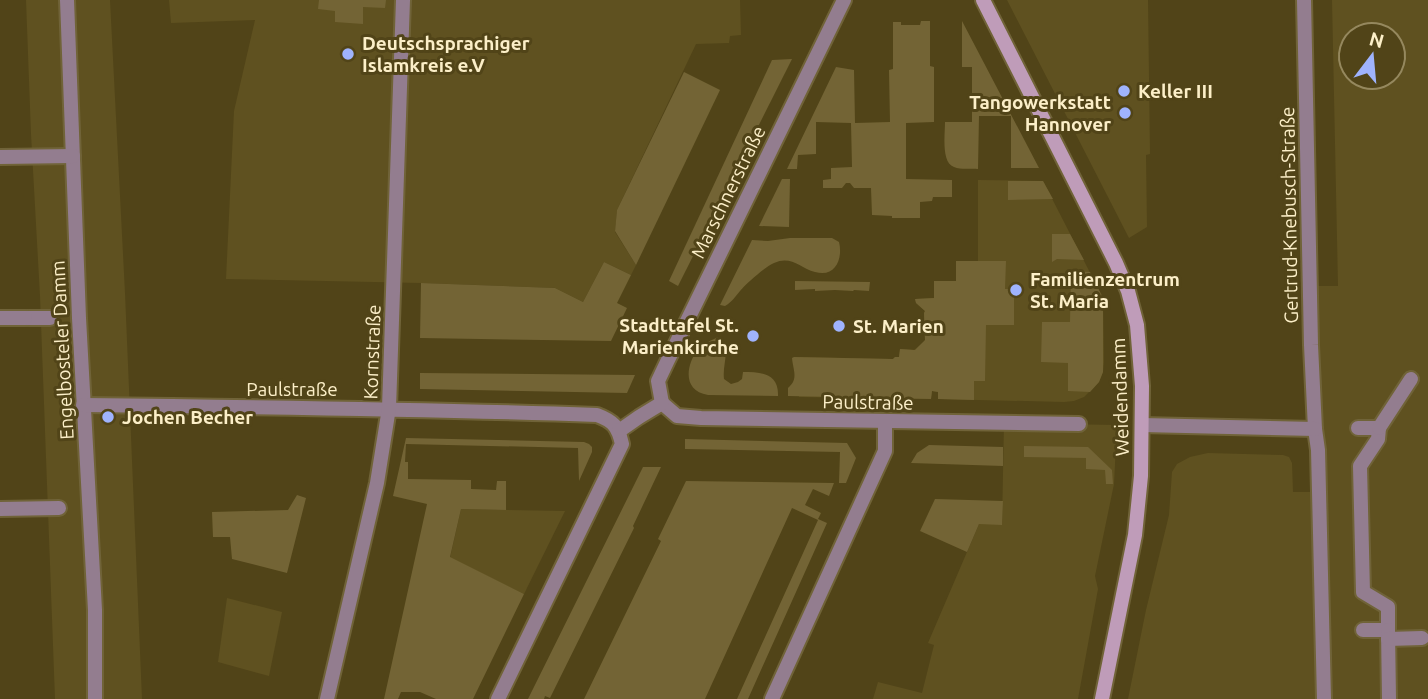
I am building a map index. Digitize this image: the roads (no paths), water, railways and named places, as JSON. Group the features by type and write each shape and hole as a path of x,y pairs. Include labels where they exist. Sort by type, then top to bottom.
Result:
{"main road":[{"name":"Weidendamm","path":"983,0 1128,291 1137,325 1142,386 1141,489 1135,535 1102,699"}],"street":[{"name":"Engelbosteler Damm","path":"67,0 94,610 95,699"},
{"name":"Kornstraße","path":"327,699 377,483 389,408 403,0"},
{"name":"Marschnerstraße","path":"662,403 658,381 844,0"},
{"name":"Gertrud-Knebusch-Straße","path":"1304,0 1311,334 1318,450 1324,699"},
{"path":"0,157 73,156"},
{"path":"0,318 50,318"},
{"path":"1389,699 1388,607 1363,592 1360,466 1378,439 1378,428 1411,379"},
{"path":"498,699 614,463 622,444 619,432 662,403"},
{"name":"Paulstraße","path":"662,403 677,416 1079,424"},
{"name":"Paulstraße","path":"83,405 389,408 597,415 610,420 619,432"},
{"path":"772,699 885,451 885,421"},
{"path":"1142,425 1315,429"},
{"path":"1352,428 1378,428"},
{"path":"0,509 59,508"},
{"path":"1355,630 1422,638"}],"place":[{"name":"Deutschsprachiger Islamkreis e.V","path":"348,54"},
{"name":"Keller III","path":"1124,91"},
{"name":"Tangowerkstatt Hannover","path":"1125,113"},
{"name":"Familienzentrum St. Maria","path":"1016,290"},
{"name":"St. Marien","path":"839,326"},
{"name":"Stadttafel St. Marienkirche","path":"753,336"},
{"name":"Jochen Becher","path":"108,417"}]}
